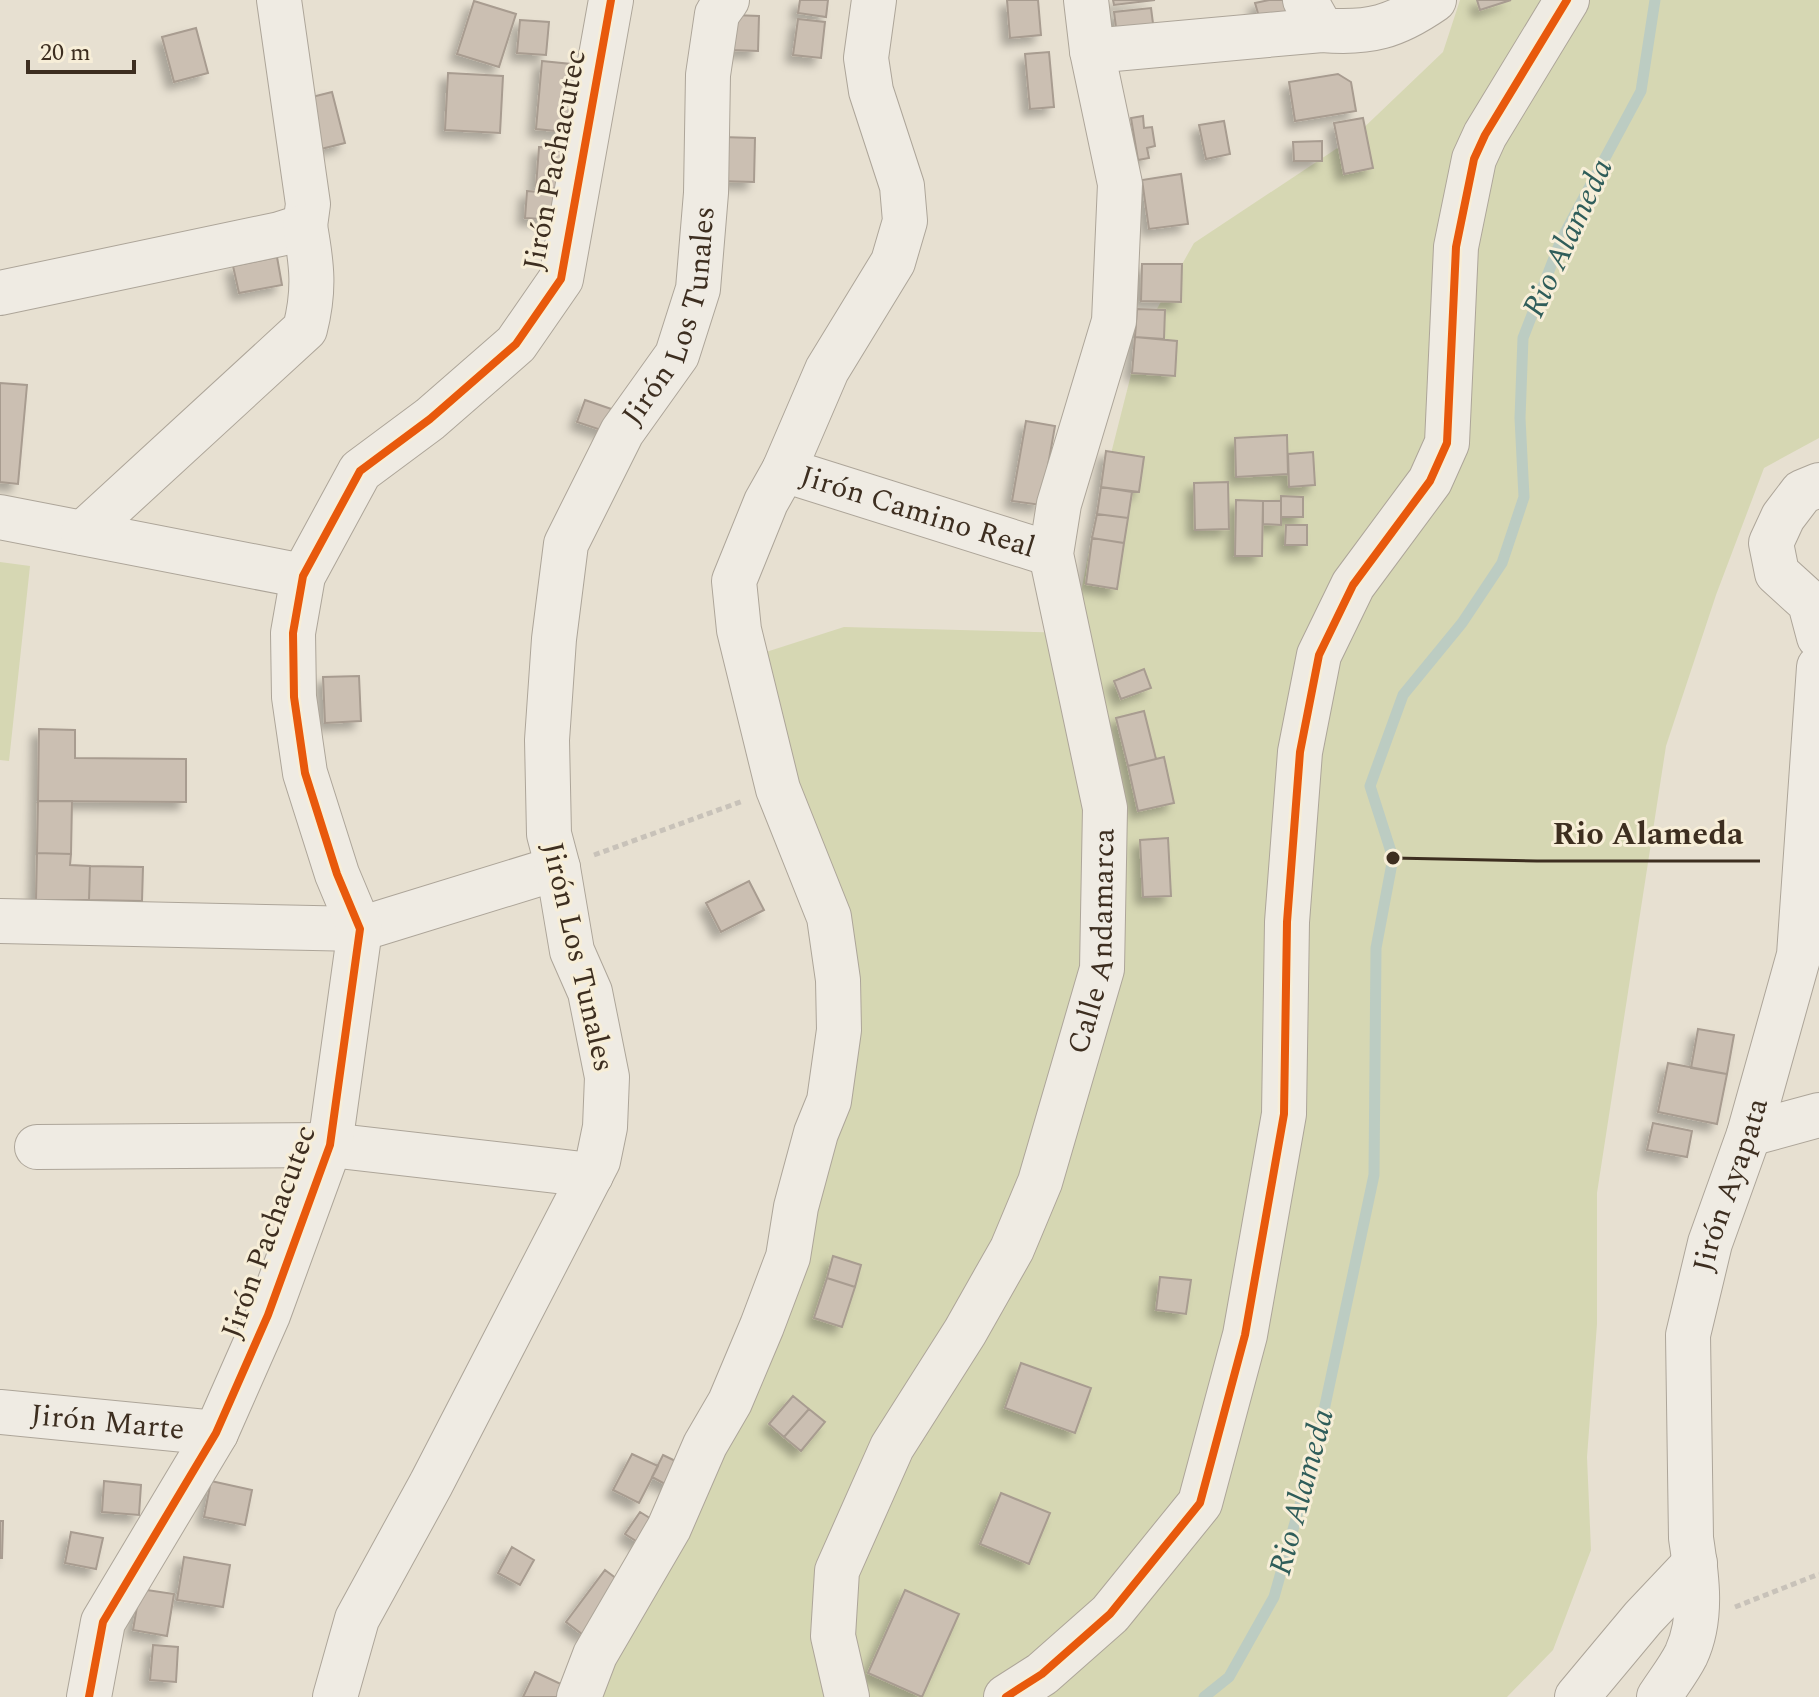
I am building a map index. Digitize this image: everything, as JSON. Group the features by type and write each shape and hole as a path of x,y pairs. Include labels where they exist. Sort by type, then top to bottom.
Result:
{"street":[{"path":"83,533 305,329 312,300 313,273 305,226 308,204 279,0"},
{"name":"Jirón Pachacutec","path":"89,1697 103,1622 216,1433 268,1315 330,1145 360,929 337,874 305,773 294,697 293,665 293,633 303,576 360,471 430,419 516,344 561,279 611,0"},
{"name":"Jirón Los Tunales","path":"335,1697 357,1619 431,1484 598,1161 605,1127 607,1077 590,992 572,951 549,834 547,740 554,639 566,544 622,432 677,355 698,289 706,193 708,75 717,14 727,0"},
{"path":"579,1697 595,1655 669,1528 705,1445 730,1402 762,1326 788,1257 796,1207 816,1133 829,1101 839,1030 838,980 829,917 778,789 739,630 734,581 766,502 784,470 827,370 893,262 905,221 902,186 871,91 866,58 874,0"},
{"name":"Calle Andamarca","path":"847,1697 833,1636 837,1571 892,1447 965,1332 1012,1249 1040,1182 1102,969 1105,808 1051,554 1059,504 1114,321 1120,184 1092,51 1086,0"},
{"path":"1092,51 1313,15 1353,33 1384,27 1415,13 1434,0"},
{"path":"1006,1697 1042,1674 1110,1614 1200,1503 1245,1335 1284,1114 1287,922 1300,752 1319,655 1353,585 1430,481 1447,443 1456,247 1474,159 1485,135 1567,0"},
{"path":"0,293 280,234 305,226"},
{"name":"Jirón Camino Real","path":"784,470 1051,554"},
{"path":"1819,485 1802,492 1783,517 1771,543 1777,573 1810,603 1819,637"},
{"path":"0,517 303,576"},
{"name":"Jirón Ayapata","path":"1659,1697 1686,1656 1697,1622 1691,1538 1688,1335 1710,1243 1749,1134 1799,955 1819,667"},
{"path":"6,913 360,929 558,868"},
{"path":"1749,1134 1819,1115"},
{"path":"37,1147 330,1145 591,1175"},
{"name":"Jirón Marte","path":"0,1412 216,1433"},
{"path":"1577,1697 1643,1618 1695,1563"}],"path":[{"path":"558,868 778,789"},
{"path":"1697,1622 1819,1574"}],"green space":[{"path":"1460,0 1819,0 1819,438 1764,468 1716,595 1666,746 1597,1193 1597,1324 1587,1457 1591,1550 1553,1650 1507,1697 590,1697 769,1341 845,1044 766,652 844,627 1073,633 1098,505 1140,339 1194,243 1354,137 1443,52"},
{"path":"0,562 30,566 9,761 0,760"}],"building":[{"path":"800,0 828,0 826,17 798,13"},
{"path":"1007,0 1038,0 1041,35 1010,38"},
{"path":"1113,0 1155,0 1114,5"},
{"path":"1287,0 1292,19 1262,27 1255,3"},
{"path":"1477,0 1511,0 1480,10"},
{"path":"474,1 516,14 499,67 457,54"},
{"path":"1151,8 1154,31 1117,35 1114,12"},
{"path":"733,15 759,16 758,51 732,50"},
{"path":"798,19 825,22 821,58 793,55"},
{"path":"520,20 549,22 546,55 517,53"},
{"path":"196,28 208,73 174,82 162,37"},
{"path":"1049,52 1054,107 1030,109 1025,54"},
{"path":"542,61 581,65 575,133 536,129"},
{"path":"448,73 503,76 500,133 445,130"},
{"path":"1338,74 1351,82 1356,111 1295,121 1289,82"},
{"path":"332,92 345,143 321,149 308,98"},
{"path":"1143,116 1144,128 1152,127 1155,146 1147,148 1149,158 1138,160 1131,118"},
{"path":"1363,118 1373,168 1344,174 1334,123"},
{"path":"1224,121 1230,154 1206,159 1199,125"},
{"path":"721,137 755,138 754,182 719,181"},
{"path":"1322,141 1322,161 1294,161 1293,142"},
{"path":"539,147 564,148 561,189 536,187"},
{"path":"1181,174 1188,224 1149,229 1142,180"},
{"path":"527,191 559,194 558,220 525,218"},
{"path":"277,257 282,285 239,293 233,266"},
{"path":"1142,264 1182,264 1181,302 1141,301"},
{"path":"1137,309 1165,310 1164,339 1135,337"},
{"path":"1135,337 1177,341 1175,376 1132,373"},
{"path":"0,383 27,385 18,484 0,482"},
{"path":"585,400 620,412 613,434 577,422"},
{"path":"1026,421 1055,426 1041,505 1012,501"},
{"path":"1287,435 1288,474 1236,477 1235,438"},
{"path":"1106,451 1144,457 1139,492 1101,487"},
{"path":"1313,452 1315,485 1289,487 1288,454"},
{"path":"1228,482 1229,529 1195,530 1194,483"},
{"path":"1101,487 1132,492 1128,518 1097,514"},
{"path":"1281,496 1303,497 1303,517 1281,517"},
{"path":"1236,500 1263,501 1262,556 1235,556"},
{"path":"1263,501 1281,501 1281,525 1263,524"},
{"path":"1097,514 1128,518 1124,543 1092,538"},
{"path":"1286,525 1307,525 1307,545 1285,545"},
{"path":"1092,538 1124,543 1117,589 1086,584"},
{"path":"1144,669 1151,688 1121,699 1114,681"},
{"path":"359,676 361,721 325,723 323,677"},
{"path":"1144,711 1156,759 1128,766 1116,718"},
{"path":"39,729 75,730 75,758 186,759 186,802 38,801"},
{"path":"1164,757 1174,803 1138,811 1128,766"},
{"path":"38,801 72,801 71,854 37,853"},
{"path":"1168,838 1171,896 1143,897 1140,840"},
{"path":"37,853 71,854 70,865 90,866 89,900 36,900"},
{"path":"90,866 143,867 142,901 89,900"},
{"path":"749,881 764,910 721,932 706,903"},
{"path":"1698,1029 1734,1035 1727,1074 1691,1068"},
{"path":"1668,1063 1727,1074 1717,1124 1658,1112"},
{"path":"1653,1123 1692,1131 1687,1157 1647,1150"},
{"path":"833,1256 861,1265 855,1287 827,1278"},
{"path":"1160,1277 1191,1280 1186,1314 1156,1310"},
{"path":"827,1278 855,1287 842,1327 814,1318"},
{"path":"1021,1363 1091,1388 1075,1433 1005,1408"},
{"path":"793,1396 809,1409 784,1437 769,1424"},
{"path":"809,1409 825,1422 801,1451 784,1437"},
{"path":"632,1454 658,1466 639,1503 613,1490"},
{"path":"663,1455 688,1467 676,1490 652,1477"},
{"path":"104,1481 141,1485 139,1515 102,1512"},
{"path":"211,1481 252,1490 245,1525 204,1517"},
{"path":"1001,1493 1050,1513 1029,1564 980,1544"},
{"path":"640,1512 661,1525 647,1548 625,1534"},
{"path":"0,1521 3,1521 2,1558 0,1558"},
{"path":"71,1532 103,1538 96,1569 65,1563"},
{"path":"512,1547 534,1560 520,1585 498,1573"},
{"path":"184,1557 230,1565 223,1607 177,1600"},
{"path":"605,1570 625,1585 586,1637 566,1622"},
{"path":"140,1589 174,1594 167,1636 133,1630"},
{"path":"905,1590 959,1614 922,1697 868,1673"},
{"path":"153,1645 178,1647 176,1682 150,1680"},
{"path":"535,1672 563,1685 557,1697 523,1697"}],"waterway":[{"name":"Rio Alameda","path":"1204,1697 1229,1677 1274,1597 1316,1448 1374,1175 1376,948 1393,858 1370,786 1403,695 1462,623 1502,563 1524,497 1520,418 1523,338 1561,240 1641,91 1655,0"}],"cycle path":[{"path":"89,1697 103,1622 216,1433 268,1315 330,1145 360,929 337,874 305,773 294,697 293,633 303,576 360,471 430,419 516,344 561,279 611,0"},
{"path":"1006,1697 1042,1674 1110,1614 1200,1503 1245,1335 1284,1114 1287,922 1300,752 1319,655 1353,585 1430,481 1447,443 1456,247 1474,159 1485,135 1567,0"}],"place":[{"name":"Rio Alameda","path":"1393,858"}]}
